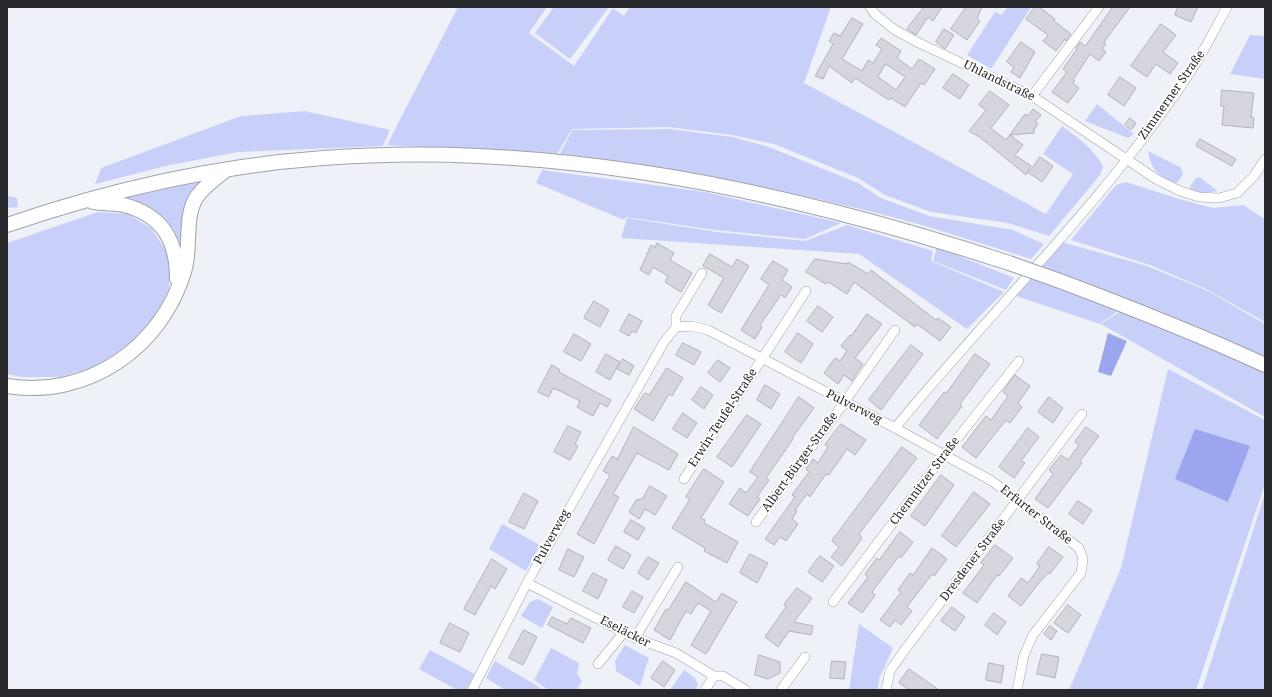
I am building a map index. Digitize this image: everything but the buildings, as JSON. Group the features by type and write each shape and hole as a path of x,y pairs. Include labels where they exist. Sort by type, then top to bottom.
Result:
{"main road":[{"path":"7,225 34,215 84,201 176,178 228,169 322,158 392,155 450,155 526,159 589,166 636,172 802,204 935,239 1060,281 1190,332 1265,365"},
{"path":"7,386 35,388 60,386 82,380 105,370 128,355 144,342 157,326 168,308 184,271 189,244 190,214 197,196 228,169"},
{"path":"84,201 140,210 156,222 168,235 176,258 176,290"},
{"path":"7,216 34,215"}],"street":[{"name":"Uhlandstraße","path":"870,7 875,14 895,30 919,43 1032,96 1126,160 1156,179 1180,191 1199,197 1219,198 1237,193 1254,176 1265,159"},
{"path":"1032,96 1099,7"},
{"name":"Zimmerner Straße","path":"1012,296 1126,160 1183,83 1227,7"},
{"name":"Pulverweg","path":"676,327 676,316 702,273"},
{"name":"Erwin-Teufel-Straße","path":"684,479 806,291"},
{"name":"Pulverweg","path":"472,690 527,582 651,365 672,330 676,327 691,326 708,330 763,358 844,403 895,428 945,367 1012,296"},
{"name":"Albert-Bürger-Straße","path":"756,522 844,403 895,330"},
{"name":"Chemnitzer Straße","path":"833,602 944,455 1019,361"},
{"name":"Dresdener Straße","path":"886,690 890,671 904,651 1082,414"},
{"name":"Erfurter Straße","path":"895,428 992,481 1079,548 1083,558 1081,573 1033,635 1024,655 1017,690"},
{"path":"635,638 678,567"},
{"name":"Eseläcker","path":"527,582 635,638 676,653 746,690"},
{"path":"598,664 624,632"},
{"path":"781,690 805,657"},
{"path":"705,690 718,676"}],"shaded area":[{"path":"458,7 547,7 529,33 574,66 613,8 624,16 630,7 831,7 804,83 1046,214 1073,174 1043,154 1062,126 1085,144 1103,166 1100,175 1049,236 1008,223 931,212 885,195 858,178 774,144 732,135 669,127 572,129 557,154 387,145"},
{"path":"554,7 609,7 570,59 535,33"},
{"path":"1007,7 1031,7 991,69 967,55 995,12 1002,15"},
{"path":"1250,35 1265,36 1265,79 1230,74"},
{"path":"1097,104 1134,134 1128,138 1085,121"},
{"path":"305,111 390,130 383,146 238,152 170,165 95,184 101,168 241,116"},
{"path":"669,129 733,137 769,147 858,183 881,198 929,216 1013,230 1044,244 1031,259 946,232 882,214 823,200 711,177 560,154 572,130"},
{"path":"1148,151 1180,167 1183,174 1178,182 1172,184 1159,174 1153,167"},
{"path":"542,170 705,192 841,223 805,239 715,230 626,217 624,220 536,183"},
{"path":"1199,177 1218,191 1198,194 1191,191 1190,187 1195,179"},
{"path":"203,181 183,254 173,232 162,218 147,207 124,198"},
{"path":"1126,182 1213,208 1243,205 1265,219 1265,322 1206,289 1150,265 1071,240 1116,185"},
{"path":"7,196 17,198 18,207 7,208"},
{"path":"98,212 128,214 151,228 170,257 169,289 155,318 130,343 96,367 61,377 22,377 7,374 7,243"},
{"path":"627,218 717,232 805,241 847,225 933,251 931,261 1004,292 967,329 859,254 621,238"},
{"path":"1062,242 1147,266 1208,291 1265,324 1265,365 1038,270"},
{"path":"937,247 1014,278 1006,290 933,261"},
{"path":"1033,275 1122,308 1100,324 1016,296"},
{"path":"1124,309 1265,370 1265,417 1101,324"},
{"path":"1168,369 1265,420 1265,484 1196,690 1069,690 1121,568"},
{"path":"1265,493 1265,690 1202,690"},
{"path":"502,524 540,545 526,571 489,549"},
{"path":"538,599 553,607 542,628 521,616 530,602"},
{"path":"859,624 893,648 879,679 878,690 849,690"},
{"path":"625,645 649,658 640,686 616,671 615,661"},
{"path":"551,648 579,663 577,674 582,681 577,690 548,690 534,680"},
{"path":"430,650 475,674 466,690 457,690 419,669"},
{"path":"495,661 541,688 540,690 505,690 486,678"},
{"path":"684,670 695,678 698,685 696,690 670,690"}],"water":[{"path":"1108,333 1127,341 1111,376 1098,372"},
{"path":"1195,429 1250,446 1228,502 1175,479"}]}
